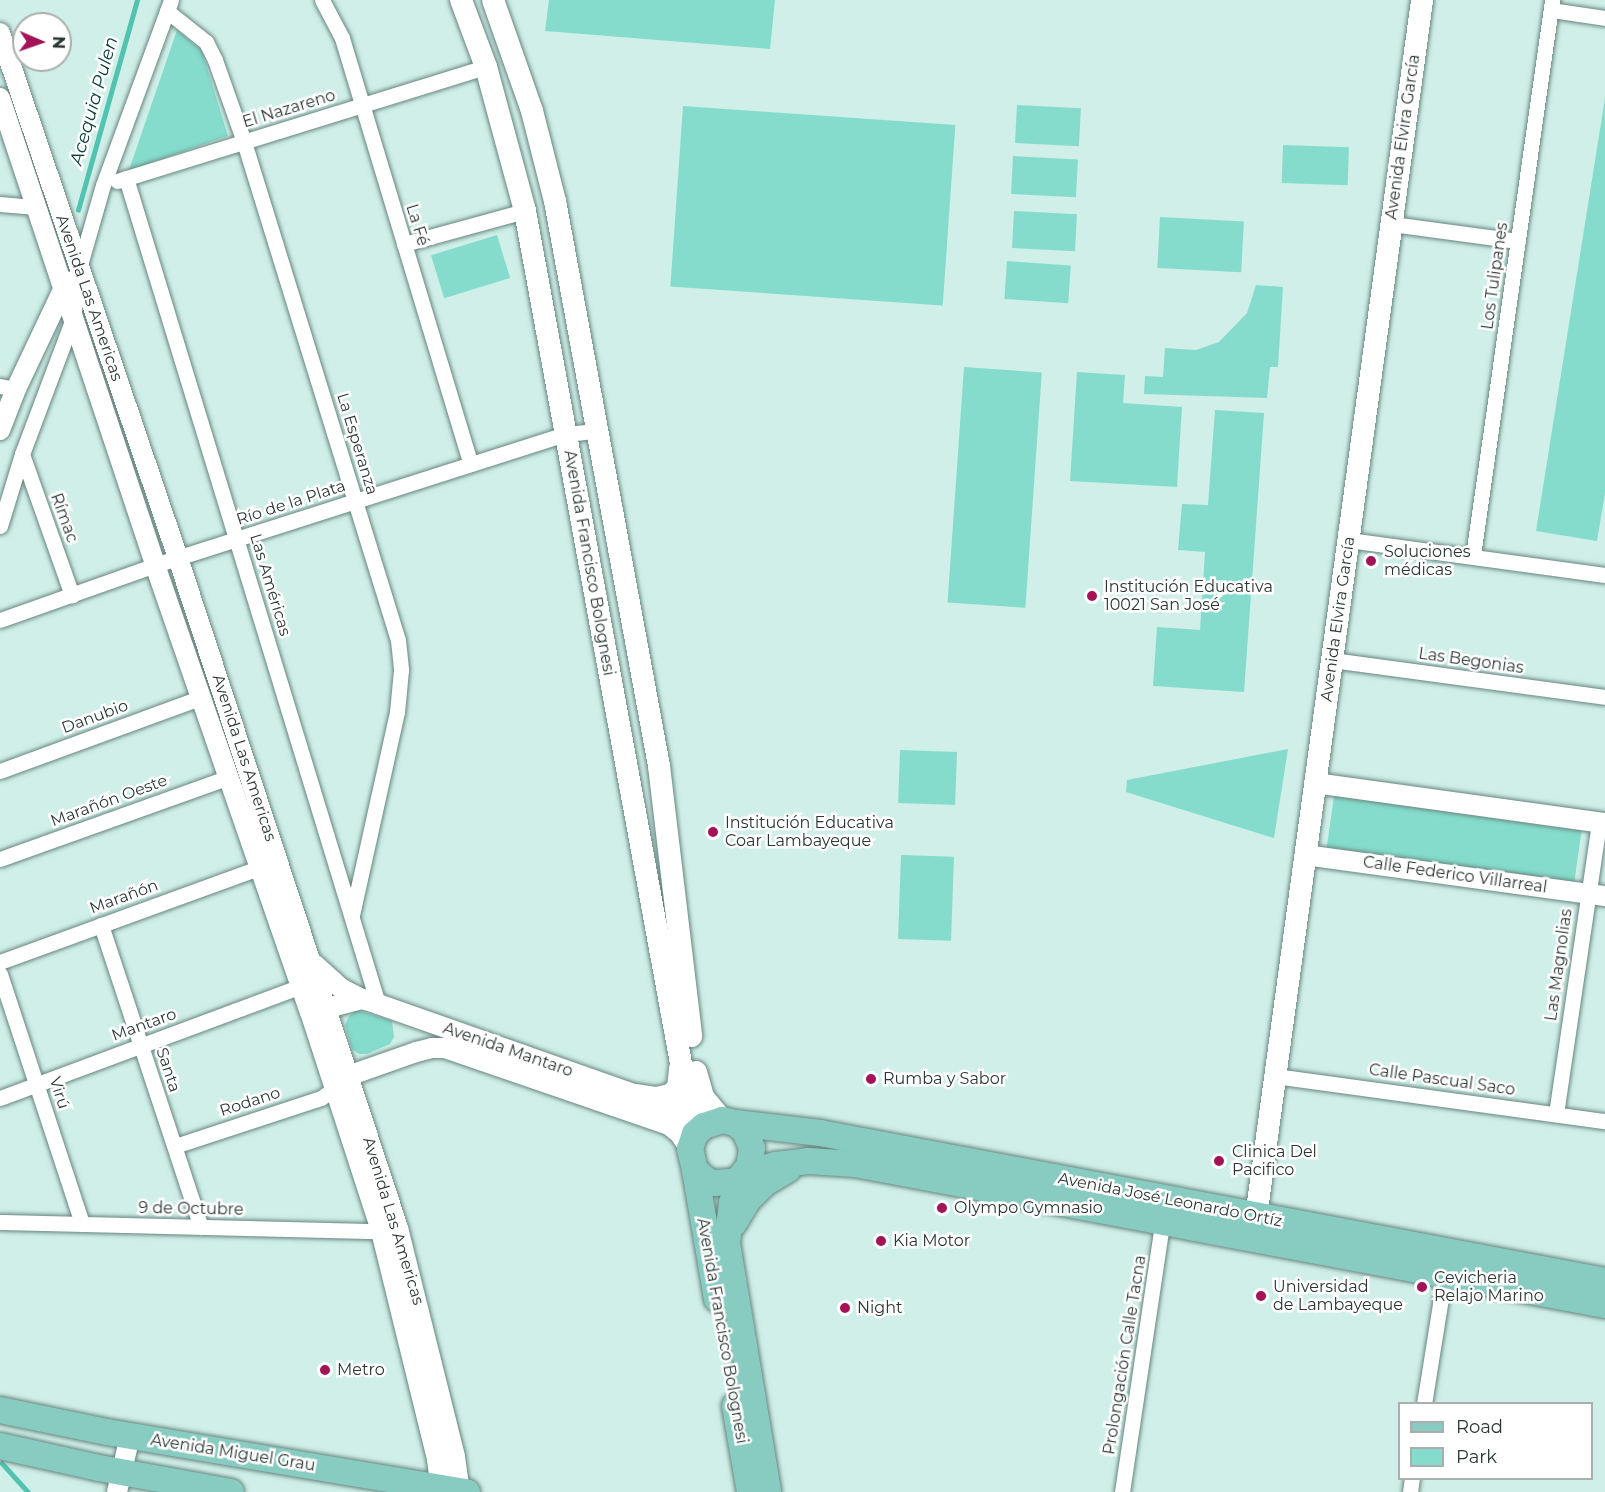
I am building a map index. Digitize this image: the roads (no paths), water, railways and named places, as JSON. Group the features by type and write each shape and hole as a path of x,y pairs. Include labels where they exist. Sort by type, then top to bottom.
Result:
{"main road":[{"name":"Avenida Francisco Bolognesi","path":"461,0 486,67 525,211 687,1096 706,1138"},
{"name":"Avenida Francisco Bolognesi","path":"493,0 532,111 555,201 659,766 697,1078 703,1097 706,1138 750,1492"},
{"name":"Avenida Elvira García","path":"1254,1227 1422,0"},
{"path":"635,1095 657,1098 670,1095 678,1088 680,1057"},
{"name":"Avenida Francisco Bolognesi","path":"706,1138 745,1131 752,1148 752,1157 732,1203 727,1243 768,1492"},
{"name":"Avenida José Leonardo Ortíz","path":"1254,1227 1162,1223 855,1164 808,1161 776,1165 742,1176 732,1182 715,1183 707,1181 706,1138 820,1133 1254,1227 1527,1278 1605,1281"},
{"path":"727,1243 735,1220 757,1191 785,1170 808,1161"},
{"name":"Avenida José Leonardo Ortíz","path":"1527,1278 1605,1305"},
{"name":"Avenida Miguel Grau","path":"0,1410 130,1436 454,1491"},
{"path":"0,1446 120,1482 231,1492"}],"street":[{"name":"La Fé","path":"322,0 342,38 471,464"},
{"path":"0,526 22,454 73,318 80,265 103,185 169,5"},
{"name":"La Esperanza","path":"169,5 206,42 215,60 244,142 398,640 401,670 397,712 352,915"},
{"path":"1551,5 1605,18"},
{"name":"Los Tulipanes","path":"1473,556 1551,5"},
{"name":"Avenida Las Americas","path":"0,33 80,265 311,961 318,1010 341,1082 381,1231 437,1459 454,1491"},
{"name":"El Nazareno","path":"103,185 486,67"},
{"name":"Avenida Las Americas","path":"0,98 155,565 301,986 318,1010"},
{"name":"Las Américas","path":"126,178 352,915 370,1002"},
{"path":"0,204 36,207"},
{"path":"404,244 525,211"},
{"path":"1392,224 1518,241"},
{"path":"0,430 8,387 63,287 80,265"},
{"name":"Río de la Plata","path":"0,620 155,565 471,464 566,434 596,431"},
{"name":"Rímac","path":"22,454 72,595"},
{"path":"1349,540 1605,575"},
{"name":"Las Begonias","path":"1332,660 1605,697"},
{"name":"Danubio","path":"0,771 202,697"},
{"name":"Marañón Oeste","path":"0,859 229,777"},
{"path":"1315,783 1602,822"},
{"name":"Las Magnolias","path":"1556,1114 1597,894 1602,822"},
{"name":"Calle Federico Villarreal","path":"1305,855 1597,894"},
{"name":"Marañón","path":"0,962 261,867"},
{"name":"Santa","path":"101,925 201,1227"},
{"name":"Avenida Mantaro","path":"311,961 324,975 370,1002 672,1108 706,1138"},
{"name":"Virú","path":"0,974 82,1224"},
{"name":"Mantaro","path":"0,1098 301,986"},
{"path":"318,1010 370,1002"},
{"path":"416,1052 422,1048 427,1034 422,1020"},
{"name":"Avenida Mantaro","path":"341,1082 416,1052 445,1048 669,1125 679,1132 706,1138"},
{"name":"Calle Pascual Saco","path":"1275,1076 1605,1121"},
{"name":"Avenida Las Americas","path":"341,1082 398,1228 422,1315 455,1456 454,1491"},
{"name":"Rodano","path":"175,1146 321,1098 341,1082"},
{"name":"9 de Octubre","path":"0,1222 381,1231"},
{"name":"Prolongación Calle Tacna","path":"1122,1492 1162,1223"},
{"path":"1424,1402 1447,1263"},
{"path":"120,1482 130,1436"}],"waterway":[{"name":"Acequia Pulen","path":"78,210 137,0"},
{"name":"Acequia Pulen","path":"2,1463 28,1492"}],"place":[{"name":"Soluciones médicas","path":"1371,561"},
{"name":"Institución Educativa 10021 San José","path":"1092,596"},
{"name":"Institución Educativa Coar Lambayeque","path":"713,832"},
{"name":"Rumba y Sabor","path":"871,1079"},
{"name":"Clinica Del Pacifico","path":"1219,1161"},
{"name":"Olympo Gymnasio","path":"942,1208"},
{"name":"Kia Motor","path":"881,1241"},
{"name":"Cevicheria Relajo Marino","path":"1422,1287"},
{"name":"Universidad de Lambayeque","path":"1261,1296"},
{"name":"Night","path":"845,1308"},
{"name":"Metro","path":"325,1370"}]}
